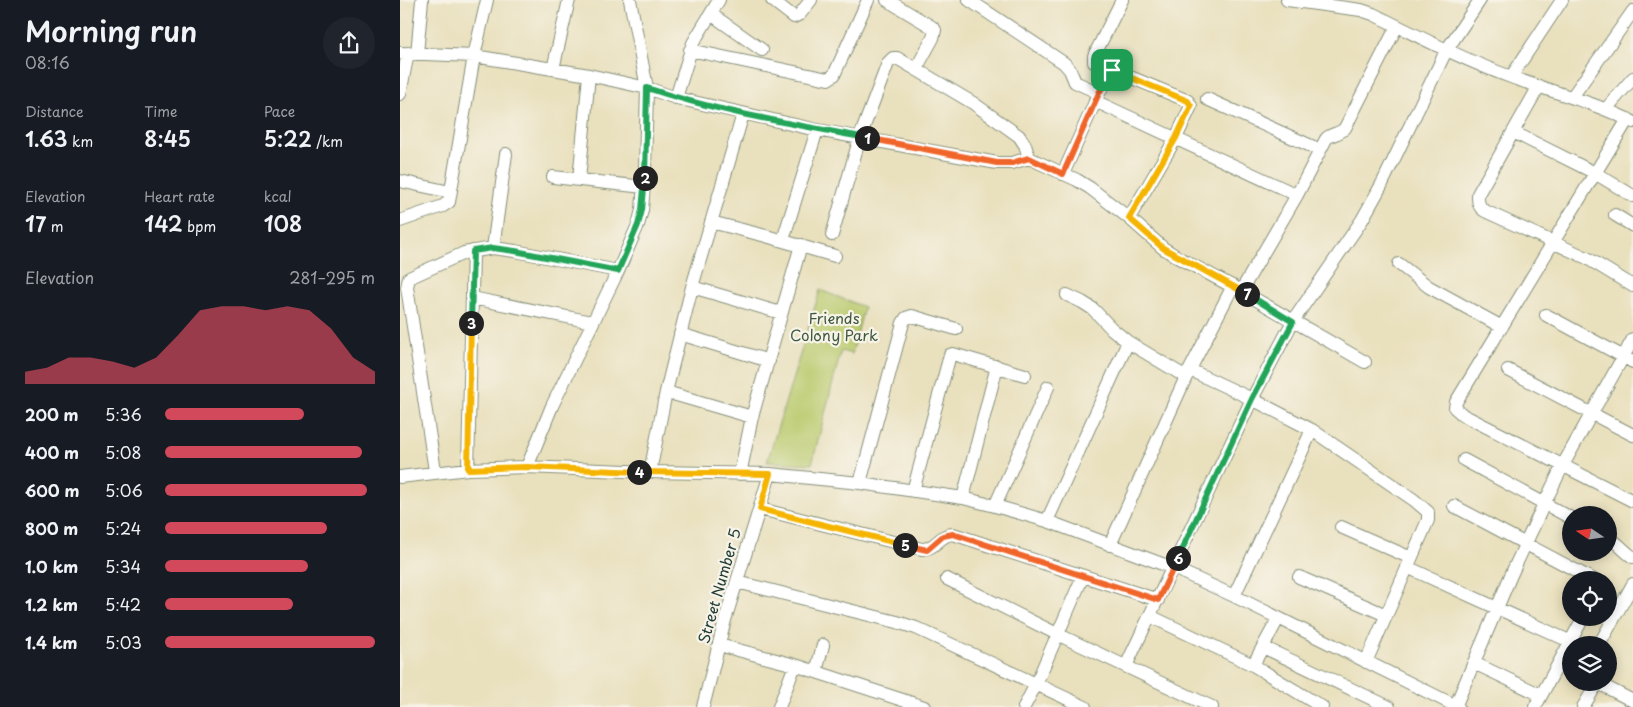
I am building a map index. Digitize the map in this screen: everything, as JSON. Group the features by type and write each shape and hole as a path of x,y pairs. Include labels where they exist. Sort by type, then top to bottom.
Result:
{"street":[{"path":"400,94 422,0"},
{"path":"400,221 443,206 449,202 474,56 487,0"},
{"path":"553,69 569,0"},
{"path":"527,467 552,406 618,271 638,225 642,210 647,88 630,0"},
{"path":"676,98 690,50 697,34 719,0"},
{"path":"772,0 794,17 800,14 811,0"},
{"path":"690,50 828,79 834,75 868,0"},
{"path":"887,0 935,30 933,38 916,69"},
{"path":"969,0 1064,63 1070,70 1075,82 1097,97 1176,138 1297,194"},
{"path":"1122,0 1093,59 1097,64 1190,103 1191,110 1129,218"},
{"path":"1294,0 1364,5 1397,26 1446,51 1511,77 1606,109 1631,120 1594,174 1456,402 1455,408 1463,416 1633,500"},
{"path":"1126,666 1252,399 1293,322 1362,220 1382,184 1446,51 1480,0"},
{"path":"1511,77 1562,0"},
{"path":"1572,97 1633,11"},
{"path":"710,14 762,50"},
{"path":"1110,545 1188,373 1237,289 1297,194 1328,137 1340,133 1345,128 1397,26"},
{"path":"408,54 474,56 589,75 647,88 676,98 817,130 997,163 1012,163 1029,158 1090,188 1129,218 1163,248 1365,362"},
{"path":"832,235 860,137 890,60 893,58 897,58 973,103 1019,136 1025,144 1029,158"},
{"path":"1063,174 1097,97 1112,70"},
{"path":"579,180 589,75"},
{"path":"1606,109 1633,78"},
{"path":"1539,86 1478,194 1478,205 1480,209 1586,258 1633,286"},
{"path":"1207,100 1320,150"},
{"path":"650,472 666,392 692,287 743,114"},
{"path":"783,240 817,130"},
{"path":"1514,132 1633,196"},
{"path":"493,248 506,154"},
{"path":"552,177 644,187"},
{"path":"400,181 450,192"},
{"path":"1615,214 1633,226"},
{"path":"711,222 783,240 835,256"},
{"path":"740,474 752,417 801,246"},
{"path":"436,471 407,282 409,278 453,258 473,251 493,248 618,271"},
{"path":"468,469 473,251"},
{"path":"1399,264 1429,287 1502,327"},
{"path":"692,287 781,313"},
{"path":"1067,295 1093,309 1112,329 1128,342 1188,373 1252,399 1312,430 1414,500 1428,512 1428,520 1366,662"},
{"path":"472,298 592,322"},
{"path":"1546,314 1628,359"},
{"path":"860,483 900,332 906,318 912,316 956,329"},
{"path":"680,334 769,361"},
{"path":"400,477 436,471 527,467 770,474 860,483 963,498 1046,521 1173,568 1234,596 1456,707 1497,607 1544,504 1592,413 1628,359 1633,339"},
{"path":"1046,521 1128,342"},
{"path":"913,491 950,355 953,354 1025,374"},
{"path":"963,498 997,366"},
{"path":"1508,370 1633,435"},
{"path":"994,506 1048,387"},
{"path":"666,392 752,417"},
{"path":"1234,596 1312,430"},
{"path":"1464,460 1562,513"},
{"name":"Street Number 5","path":"703,707 737,582 770,474"},
{"path":"1454,506 1577,571"},
{"path":"760,509 922,549 930,548 943,536 953,534 1158,600"},
{"path":"1341,527 1497,607 1562,637"},
{"path":"1618,543 1623,550 1633,557"},
{"path":"1024,707 1083,576"},
{"path":"1299,577 1386,615"},
{"path":"947,579 1057,634 1212,707"},
{"path":"737,582 906,625 1085,707"},
{"path":"1604,636 1633,584"},
{"path":"1150,616 1253,665 1322,707"},
{"path":"1253,665 1278,619"},
{"path":"719,645 795,665 924,707"},
{"path":"816,672 823,645"},
{"path":"1263,647 1389,707"},
{"path":"1535,707 1562,662"},
{"path":"1474,663 1541,695"},
{"path":"779,707 795,665"},
{"path":"1583,707 1593,691"},
{"path":"1614,691 1633,701"}],"green space":[{"name":"Friends Colony Park","path":"820,290 864,307 852,354 841,351 812,464 767,462"}],"route":[{"path":"1112,70 1188,101 1191,106 1191,110 1176,138 1129,218 1153,240 1177,257 1241,291 1293,322 1252,399 1158,600 953,534 943,536 927,550 760,509 770,474 527,467 468,469 473,251 493,248 515,251 618,271 638,225 642,210 647,88 676,98 817,130 997,163 1012,163 1029,158 1063,174 1099,93 1112,70"}]}
